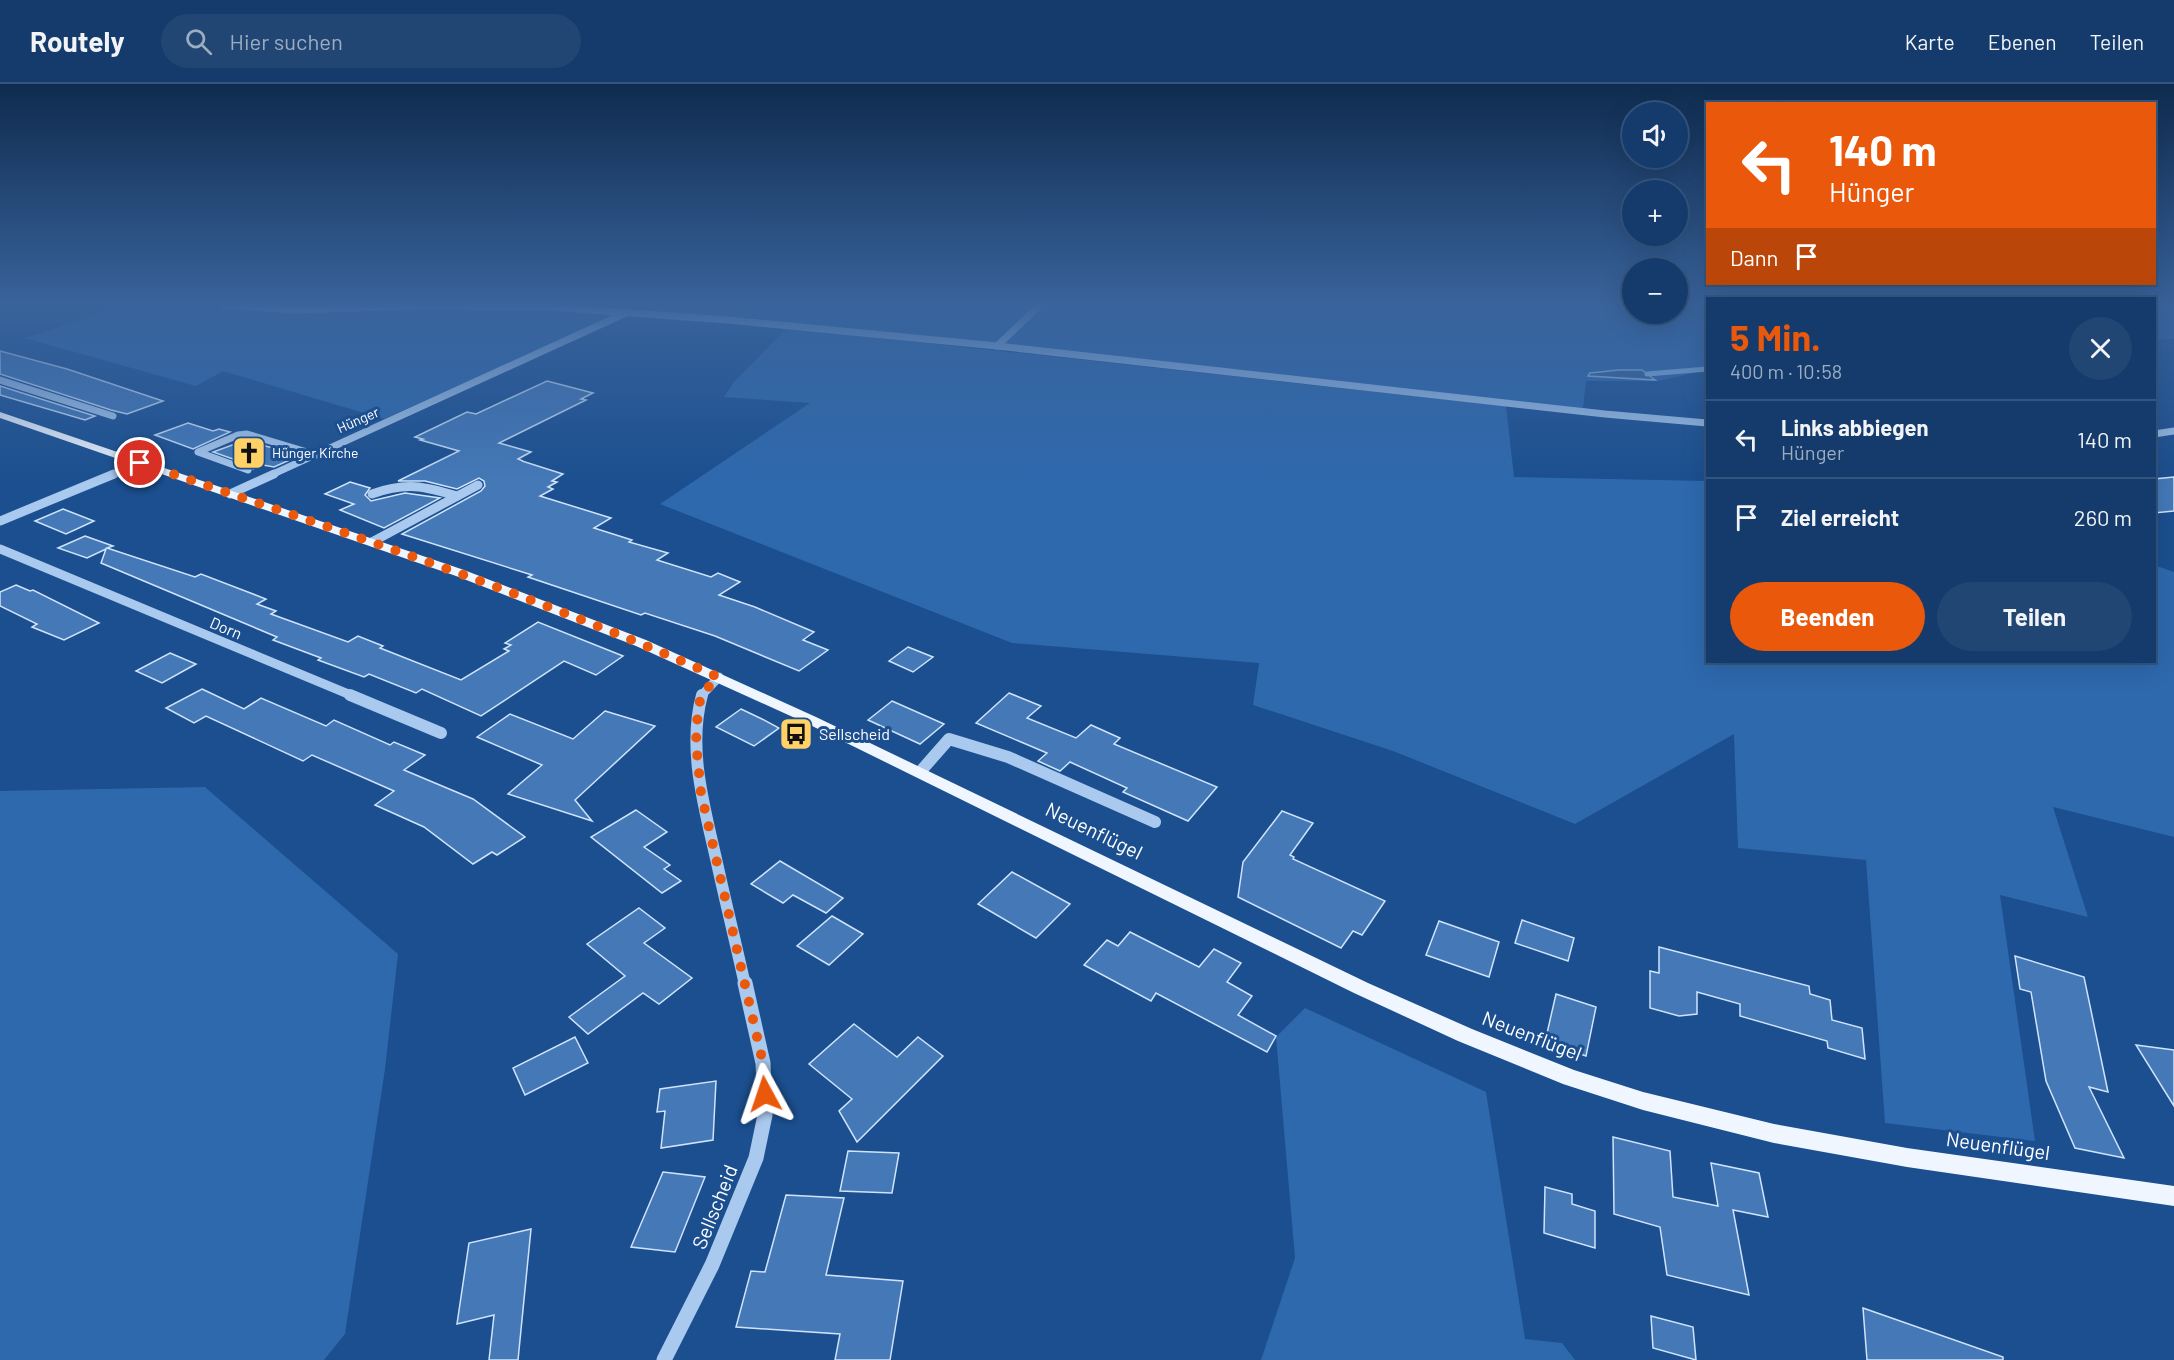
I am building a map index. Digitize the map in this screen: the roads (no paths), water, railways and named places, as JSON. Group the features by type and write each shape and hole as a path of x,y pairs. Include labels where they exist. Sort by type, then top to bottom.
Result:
{"main road":[{"path":"0,415 372,542 562,612 718,677"},
{"name":"Neuenflügel","path":"718,677 920,772 1446,1028 1539,1067 1685,1113 1773,1134 2174,1197"}],"street":[{"name":"Hünger","path":"230,494 514,365"},
{"path":"1163,365 1624,416 1706,423"},
{"path":"0,380 112,416"},
{"path":"2156,434 2174,431"},
{"path":"248,470 198,452 238,435 247,434 317,455"},
{"path":"0,521 140,463"},
{"path":"372,494 396,484 414,484 457,496"},
{"path":"372,542 478,485"},
{"name":"Dorn","path":"0,549 441,733"},
{"name":"Sellscheid","path":"664,1360 712,1265 756,1158 765,1115 763,1063 708,832 700,781 696,742 698,708 702,694 718,677"},
{"path":"920,772 949,739 1008,757 1155,822"}],"waterway":[{"path":"1647,374 1706,369"}],"place":[{"name":"Hünger Kirche","path":"249,453"},
{"name":"Sellscheid","path":"796,734"}]}
